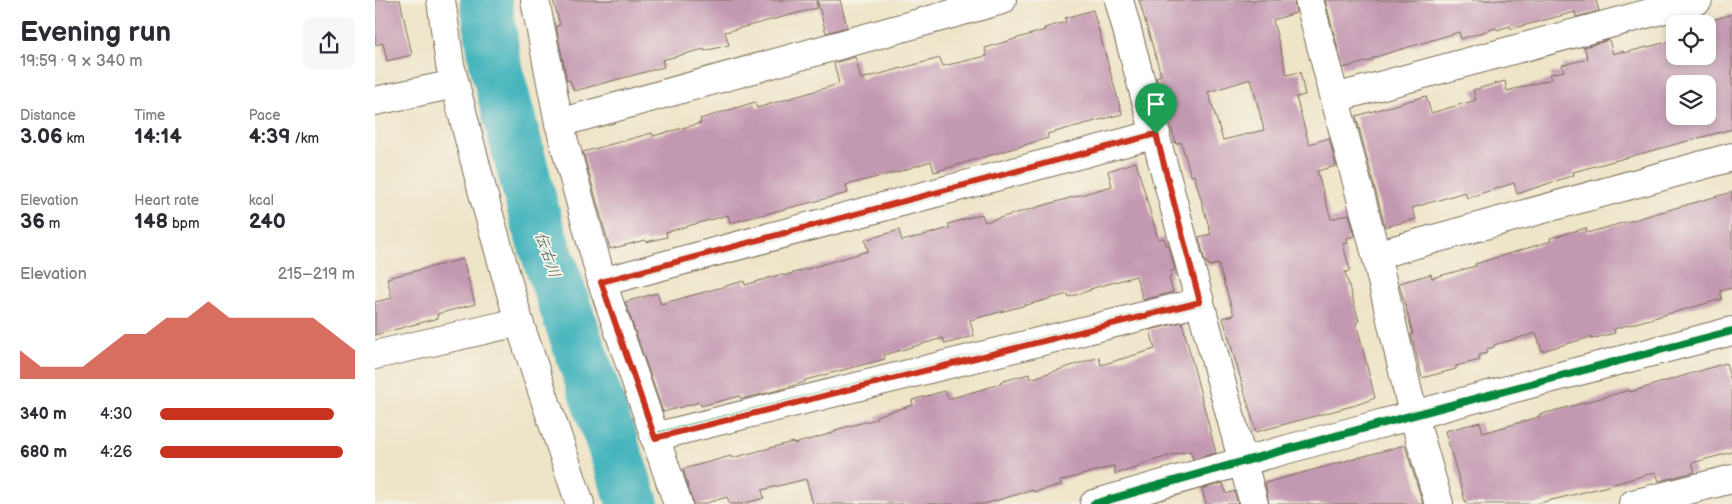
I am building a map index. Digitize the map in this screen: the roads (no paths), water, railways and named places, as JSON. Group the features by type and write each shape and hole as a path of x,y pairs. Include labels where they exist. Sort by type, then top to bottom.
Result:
{"street":[{"path":"441,0 450,65 484,197 519,322 580,504"},
{"path":"535,0 559,123 601,282 677,504"},
{"path":"559,123 1002,0"},
{"path":"1119,0 1254,504"},
{"path":"1309,0 1376,254 1413,414 1439,504"},
{"path":"1335,98 1698,0"},
{"path":"375,101 455,84"},
{"path":"601,282 1156,134"},
{"path":"1376,254 1732,156"},
{"path":"655,438 1200,302"},
{"path":"375,355 519,322"},
{"path":"1094,504 1243,460 1413,414 1732,332"},
{"path":"1633,504 1732,479"}],"waterway":[{"name":"伝右川","path":"486,0 495,63 538,228 633,504"}]}
